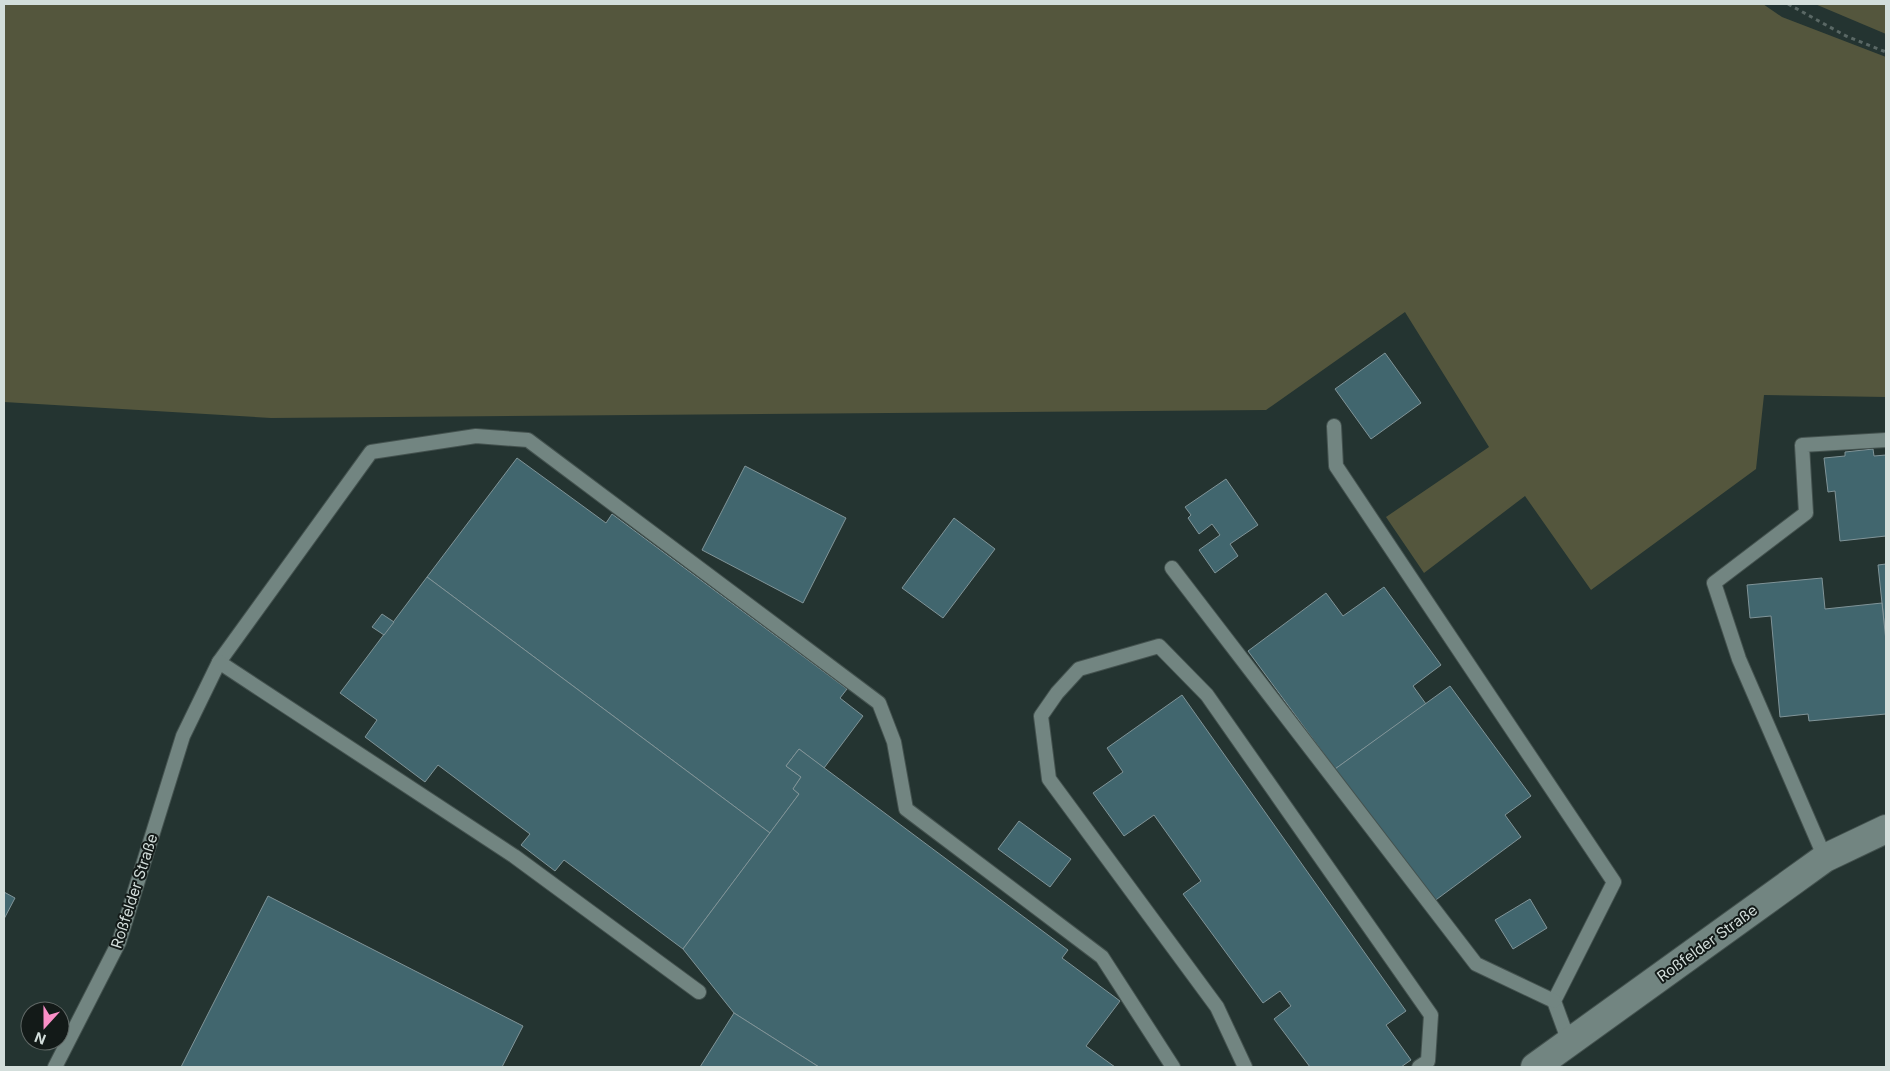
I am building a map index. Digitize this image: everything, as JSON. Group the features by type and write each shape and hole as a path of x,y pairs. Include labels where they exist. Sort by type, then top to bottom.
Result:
{"street":[{"name":"Roßfelder Straße","path":"1535,1067 1825,858 1886,829"}],"lane":[{"path":"1334,426 1336,466 1614,882 1554,1001"},
{"name":"Roßfelder Straße","path":"56,1067 119,942 183,736 219,662 371,452 476,436 528,440 879,703 894,742 906,809 1102,957 1173,1067"},
{"path":"1825,858 1738,659 1714,583 1806,514 1802,445 1886,440"},
{"path":"1172,568 1476,964 1554,1001 1569,1042"},
{"path":"1245,1067 1217,1007 1049,779 1041,716 1057,693 1080,669 1159,646 1207,695 1432,1015 1428,1061 1419,1067"},
{"path":"219,662 514,856 699,992"}],"path":[{"path":"1788,4 1846,36 1886,52"}],"green space":[{"path":"4,4 1763,4 1782,17 1886,57 1886,397 1764,395 1756,469 1591,590 1525,496 1424,573 1386,517 1489,447 1405,312 1266,410 271,418 4,402"},
{"path":"1815,4 1886,4 1886,34"}],"building":[{"path":"1385,353 1421,403 1371,439 1335,389"},
{"path":"1873,449 1874,456 1886,455 1886,536 1840,541 1835,491 1828,492 1824,458 1845,456 1845,452"},
{"path":"517,458 606,523 612,514 847,689 840,698 863,716 824,768 799,749 786,766 801,777 793,789 799,794 770,833 427,577"},
{"path":"745,466 846,518 803,603 702,550"},
{"path":"1226,479 1258,525 1230,544 1238,556 1215,573 1199,550 1220,535 1212,524 1199,534 1188,518 1191,515 1185,507"},
{"path":"954,518 995,549 943,618 902,588"},
{"path":"1886,564 1886,641 1878,565"},
{"path":"427,577 770,833 683,949 564,860 555,871 521,845 530,834 438,765 425,782 365,737 377,720 340,693"},
{"path":"1822,578 1825,609 1882,603 1886,641 1886,714 1809,721 1808,714 1780,717 1771,616 1750,618 1747,585"},
{"path":"1384,587 1441,665 1413,686 1426,704 1335,769 1248,651 1326,593 1343,616"},
{"path":"382,614 394,622 384,635 372,627"},
{"path":"1450,686 1531,796 1505,815 1521,837 1433,902 1335,769"},
{"path":"1182,695 1406,1011 1386,1025 1411,1060 1401,1067 1310,1067 1274,1019 1291,1006 1280,991 1263,1003 1183,894 1201,881 1154,815 1124,836 1093,793 1123,772 1107,748"},
{"path":"799,749 1068,950 1062,958 1120,1001 1086,1046 1115,1067 819,1067 734,1013 683,949 799,794 793,789 801,777 786,766"},
{"path":"1019,821 1071,859 1050,887 998,849"},
{"path":"4,892 15,898 4,919"},
{"path":"268,896 523,1026 502,1067 181,1067"},
{"path":"1530,899 1547,928 1513,949 1495,920"},
{"path":"734,1013 819,1067 700,1067"}]}
